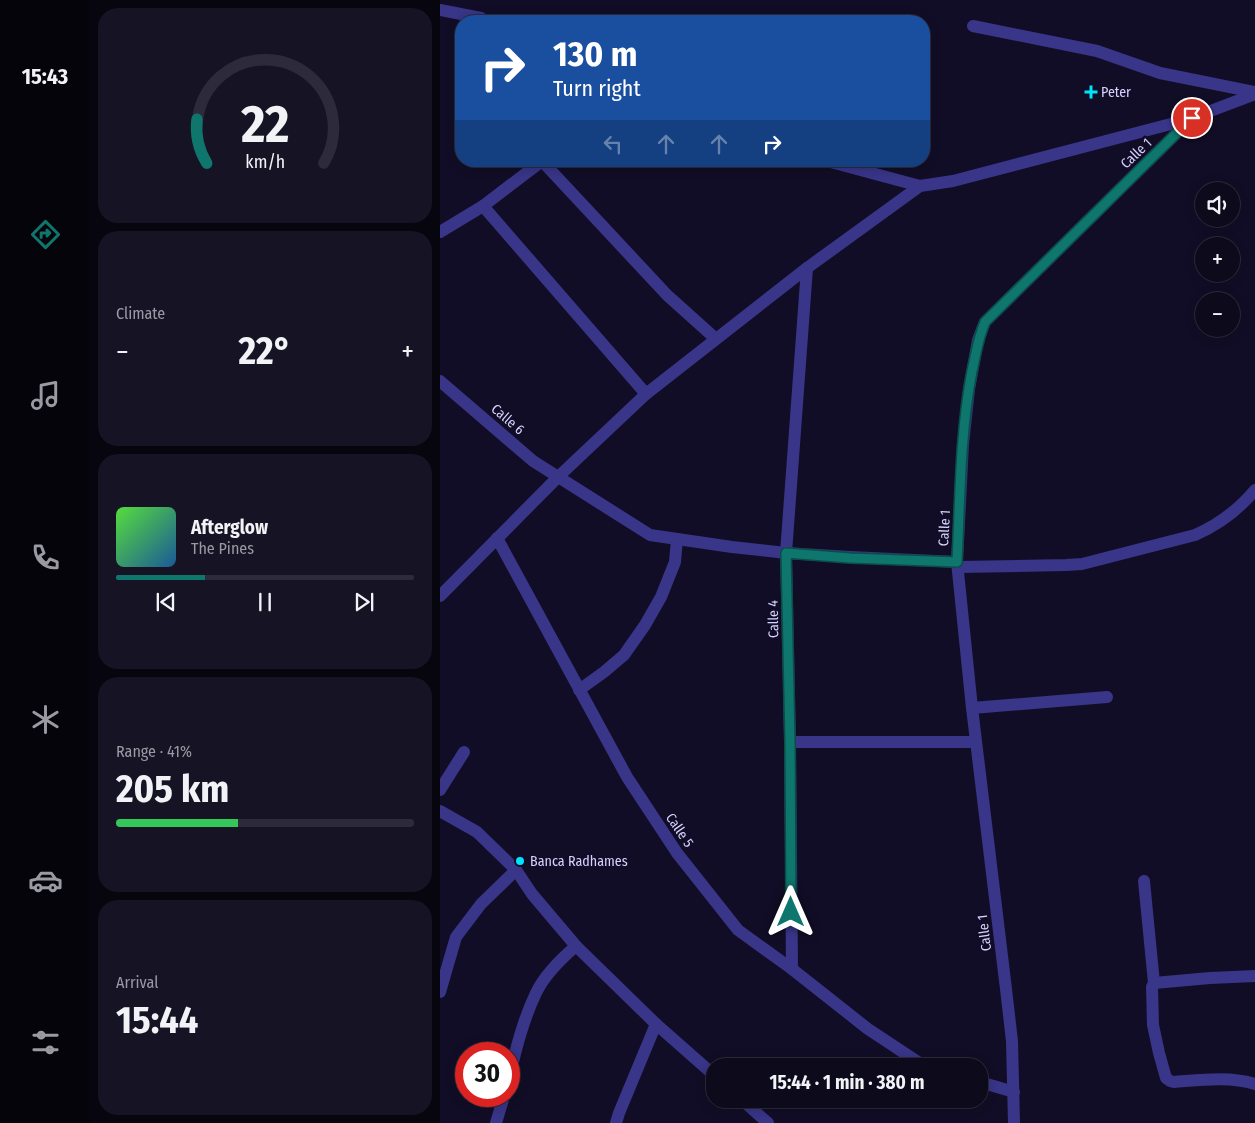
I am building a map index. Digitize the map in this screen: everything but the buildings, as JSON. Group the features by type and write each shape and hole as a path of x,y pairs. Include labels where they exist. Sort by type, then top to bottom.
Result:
{"street":[{"path":"448,7 471,15"},
{"path":"973,26 1097,51 1160,73 1255,93"},
{"name":"Calle 1","path":"1014,1123 1012,1041 972,708 957,564 963,444 969,389 978,340 985,322 1192,118 1255,93"},
{"path":"849,167 920,186 953,181 1192,118"},
{"path":"440,232 483,206 534,167"},
{"path":"548,167 667,295 716,339"},
{"path":"440,596 558,477 646,394 807,268 920,186"},
{"path":"483,206 646,394"},
{"name":"Calle 4","path":"792,969 786,553 807,268"},
{"name":"Calle 6","path":"440,381 533,461 650,535 732,548 850,558 957,564 1082,564 1187,538 1208,530 1233,511 1255,490"},
{"name":"Calle 5","path":"496,538 627,777 677,853 738,930 792,969 868,1029 912,1058"},
{"path":"579,690 624,655 645,625 661,597 675,562 677,539"},
{"path":"972,708 1107,698"},
{"path":"790,742 976,742"},
{"path":"440,790 464,752"},
{"path":"440,811 477,832 516,870 532,894 576,946 656,1024 706,1068"},
{"path":"440,992 456,937 481,904 516,870"},
{"path":"1144,881 1154,983 1152,986 1153,1025 1166,1078 1174,1082 1226,1079 1242,1080 1255,1084"},
{"path":"518,1042 537,992 558,962 576,946"},
{"path":"1154,983 1255,976"},
{"path":"616,1123 656,1024"},
{"path":"988,1084 1014,1092"},
{"path":"496,1123 501,1107"},
{"path":"751,1108 768,1123"}],"place":[{"name":"Peter","path":"1091,92"},
{"name":"Banca Radhames","path":"520,861"}],"route":[{"path":"791,912 786,553 850,558 957,562 963,444 969,389 978,340 985,322 1192,118"}]}
